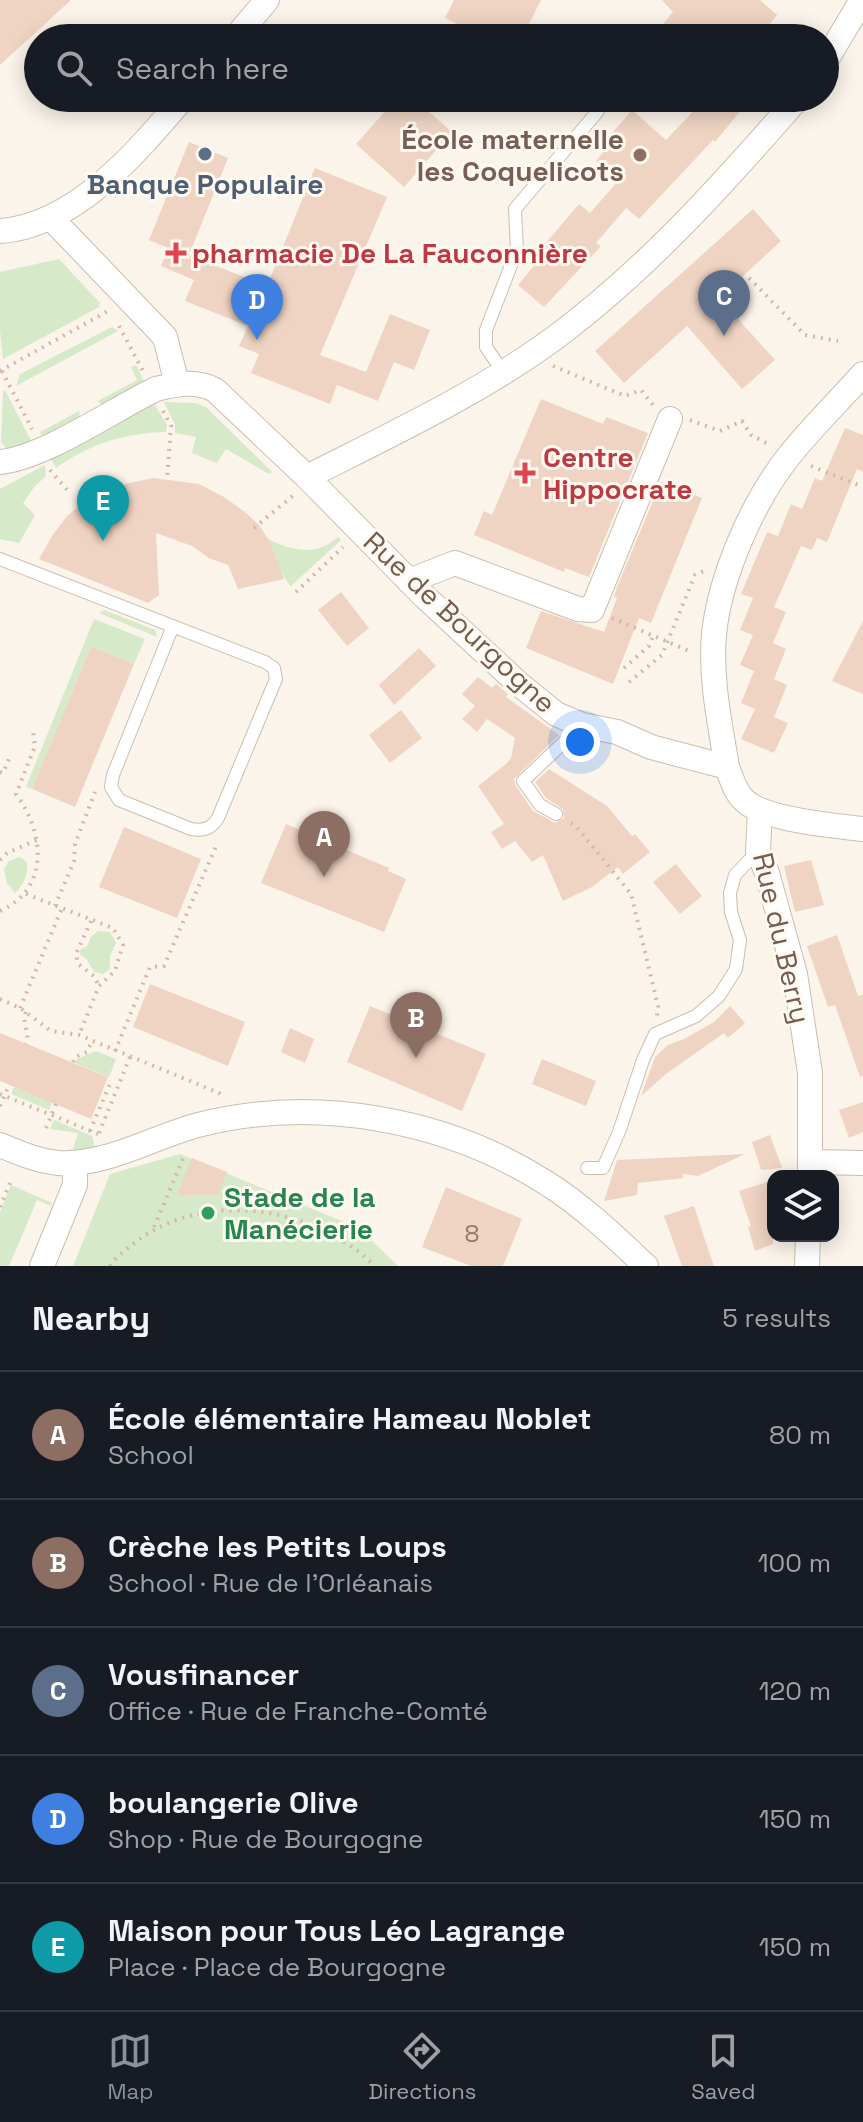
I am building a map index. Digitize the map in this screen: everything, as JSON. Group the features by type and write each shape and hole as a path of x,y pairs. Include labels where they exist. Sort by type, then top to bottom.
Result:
{"street":[{"path":"247,24 267,0"},
{"path":"839,39 862,0"},
{"path":"0,231 13,231 52,219 137,152 171,112"},
{"path":"307,477 414,423 503,372 556,337 625,281 723,183 786,112"},
{"path":"0,462 21,457 153,390 177,384 165,337 52,219"},
{"path":"863,374 788,456 748,522 734,557 714,632 713,662 727,767 739,795 760,810 819,824 863,829"},
{"name":"Rue de Bourgogne","path":"177,384 197,384 215,390 307,477 409,581 519,684 556,714 582,725 617,732 651,747 727,767"},
{"path":"409,581 455,563 578,609 592,610 662,412"},
{"name":"Rue du Berry","path":"760,810 758,851 795,974 810,1073 811,1169 863,1163"},
{"path":"0,1145 40,1160 75,1163 103,1145 235,1118 307,1112 389,1121 480,1149 554,1188 596,1220 646,1266"},
{"path":"42,1266 75,1185 75,1163"},
{"path":"807,1266 808,1242"}],"lane":[{"path":"503,372 486,347 486,330 517,250 515,209 597,112"},
{"path":"0,559 173,626 271,664 276,673 218,818 208,828 191,829 119,800 111,787 113,775 173,626"},
{"path":"556,814 540,805 523,781 582,725"},
{"path":"587,1168 603,1168 655,1034 696,1016 719,996 736,969 740,940 731,912 730,893 735,875 758,851"}],"path":[{"path":"749,278 805,335 838,341"},
{"path":"0,371 129,299"},
{"path":"528,355 625,396 641,390 662,412"},
{"path":"708,426 720,431 742,421 751,435 788,456 863,487"},
{"path":"254,528 286,502"},
{"path":"296,592 360,531"},
{"path":"629,682 662,655 695,575 734,557"},
{"path":"592,610 713,662"},
{"path":"624,668 649,646 653,636"},
{"path":"1,908 16,904 26,894 37,861 37,840 28,809 16,794 35,746 33,732"},
{"path":"0,772 3,773 3,765 9,759"},
{"path":"55,906 74,861 75,844 91,804"},
{"path":"556,814 576,826 631,894 658,1006 655,1034"},
{"path":"115,1051 150,967 164,966 182,928 222,833 218,818"},
{"path":"0,860 7,853 37,840"},
{"path":"26,894 113,928 123,945 115,971 99,986 79,1035"},
{"path":"20,1008 62,908"},
{"path":"91,920 76,954 78,964 94,976 99,986"},
{"path":"0,1000 20,1008 51,1031 79,1035 219,1093 235,1118"},
{"path":"26,1012 23,1020 28,1039 26,1044"},
{"path":"73,1062 75,1057 87,1052 92,1041"},
{"path":"103,1145 130,1057"},
{"path":"90,1131 110,1084 106,1082"},
{"path":"0,1106 2,1095 9,1085"},
{"path":"2,1095 90,1131 103,1145"},
{"path":"46,1128 56,1104"},
{"path":"153,1229 195,1126"},
{"path":"0,1207 10,1183"},
{"path":"110,1266 153,1229 184,1216 217,1210 272,1213 350,1245 375,1266"}],"green space":[{"path":"59,259 100,303 99,307 3,359 0,272"},
{"path":"112,327 118,331 16,386 20,374"},
{"path":"136,365 146,386 102,405 98,401 137,380 131,367"},
{"path":"5,390 31,441 14,449 6,448 1,442"},
{"path":"164,402 195,403 206,407 272,472 269,474 226,449 217,463 192,453 196,437 175,433 175,425"},
{"path":"154,404 167,425 166,432 108,441 81,452 56,468 51,459"},
{"path":"79,411 80,418 44,440 40,432"},
{"path":"45,465 46,476 23,503 35,515 19,543 0,539 0,489"},
{"path":"338,537 341,540 291,586 268,539 286,547 313,550"},
{"path":"104,610 155,630 157,637 99,613"},
{"path":"94,619 145,639 134,664 91,646 32,789 26,787"},
{"path":"19,857 26,861 27,869 23,883 15,893 7,883 4,869 9,861"},
{"path":"98,931 110,932 116,943 110,956 110,969 103,974 94,972 80,954 80,950"},
{"path":"96,1051 116,1059 109,1077 75,1063 77,1059"},
{"path":"14,1087 52,1102 49,1110 11,1094"},
{"path":"54,1120 92,1136 95,1148 72,1152 78,1133 50,1129"},
{"name":"Stade de la Manécierie","path":"180,1154 344,1222 373,1242 398,1266 73,1266 110,1174"},
{"path":"11,1185 52,1203 51,1206 37,1200 9,1266 0,1266 0,1212"}],"building":[{"path":"0,0 71,0 45,24 24,24 24,43 0,65"},
{"path":"454,0 541,0 529,24 457,24 445,18"},
{"path":"662,0 760,0 777,15 770,24 663,24 673,12"},
{"path":"385,112 429,112 452,132 404,187 356,144"},
{"path":"630,112 634,112 666,140 693,112 740,112 715,142 713,140 639,219 626,208 596,243 601,246 544,307 518,285 537,262 533,258 579,204 590,213 618,181 596,161 609,145 605,141"},
{"path":"189,142 228,158 189,255 267,286 315,168 387,197 320,355 366,372 390,314 430,330 414,370 394,362 378,401 337,385 330,404 251,373 259,354 239,346 248,326 185,301 194,280 161,266 168,248 149,240"},
{"path":"753,209 781,241 719,298 775,360 742,389 687,326 624,383 595,351"},
{"path":"541,399 603,424 606,417 648,433 589,577 565,568 564,572 474,535 484,511 492,515"},
{"path":"845,428 863,435 863,472 857,469 827,542 817,538 812,550 801,546 774,607 786,612 773,643 786,649 774,679 787,685 774,717 788,723 774,753 741,739 755,709 741,703 754,671 740,665 753,635 740,630 753,598 741,594 767,532 778,536 791,504 802,509 815,478 822,481"},
{"path":"153,478 199,484 245,512 259,525 270,542 284,579 238,589 228,565 209,558 192,546 156,533 159,595 148,603 39,559 67,516 88,499 111,487"},
{"path":"661,482 702,498 651,623 639,618 613,684 526,648 541,611 604,632 617,598 614,597 617,587"},
{"path":"341,592 369,628 347,646 318,610"},
{"path":"863,621 863,694 832,681"},
{"path":"91,646 134,664 75,807 32,789"},
{"path":"419,648 436,666 394,705 379,685"},
{"path":"478,677 492,688 496,684 508,694 506,697 559,735 514,779 533,811 555,823 564,818 563,809 546,798 535,782 549,769 607,806 650,852 623,874 618,867 592,887 563,901 543,855 532,862 515,841 502,849 491,832 504,824 478,786 511,758 515,738 487,719 477,732 462,719 475,706 462,694"},
{"path":"401,710 422,738 390,763 369,735"},
{"path":"286,824 389,868 388,871 406,879 384,932 261,883"},
{"path":"124,827 201,859 177,918 99,887"},
{"path":"811,860 824,905 795,912 784,866"},
{"path":"676,864 702,896 680,914 653,882"},
{"path":"837,935 858,996 863,995 863,1076 860,1077 835,1005 828,1007 807,946"},
{"path":"150,984 245,1022 228,1066 133,1027"},
{"path":"370,1006 486,1054 462,1111 347,1062"},
{"path":"730,1006 745,1023 728,1038 724,1033 666,1074 641,1096 655,1057 668,1045 714,1022"},
{"path":"290,1028 314,1039 305,1063 281,1052"},
{"path":"0,1033 108,1077 91,1119 0,1081"},
{"path":"542,1059 596,1081 586,1106 532,1084"},
{"path":"863,1102 863,1132 849,1138 839,1110"},
{"path":"770,1135 782,1168 761,1170 752,1142"},
{"path":"745,1154 698,1176 682,1174 684,1178 638,1183 637,1195 604,1201 617,1160"},
{"path":"192,1158 227,1172 218,1195 177,1195"},
{"path":"767,1182 767,1242 773,1244 755,1251 748,1227 751,1226 739,1191"},
{"path":"446,1187 522,1219 503,1266 471,1266 422,1247"},
{"path":"694,1206 714,1266 682,1266 664,1216"}],"place":[{"name":"Banque Populaire","path":"205,154"},
{"name":"École maternelle les Coquelicots","path":"640,155"},
{"name":"pharmacie De La Fauconnière","path":"176,253"},
{"name":"Vousfinancer","path":"724,336"},
{"name":"boulangerie Olive","path":"257,340"},
{"name":"Centre Hippocrate","path":"525,473"},
{"name":"Maison pour Tous Léo Lagrange","path":"103,541"},
{"name":"École élémentaire Hameau Noblet","path":"324,877"},
{"name":"Crèche les Petits Loups","path":"416,1058"},
{"name":"Stade de la Manécierie","path":"208,1213"}]}
